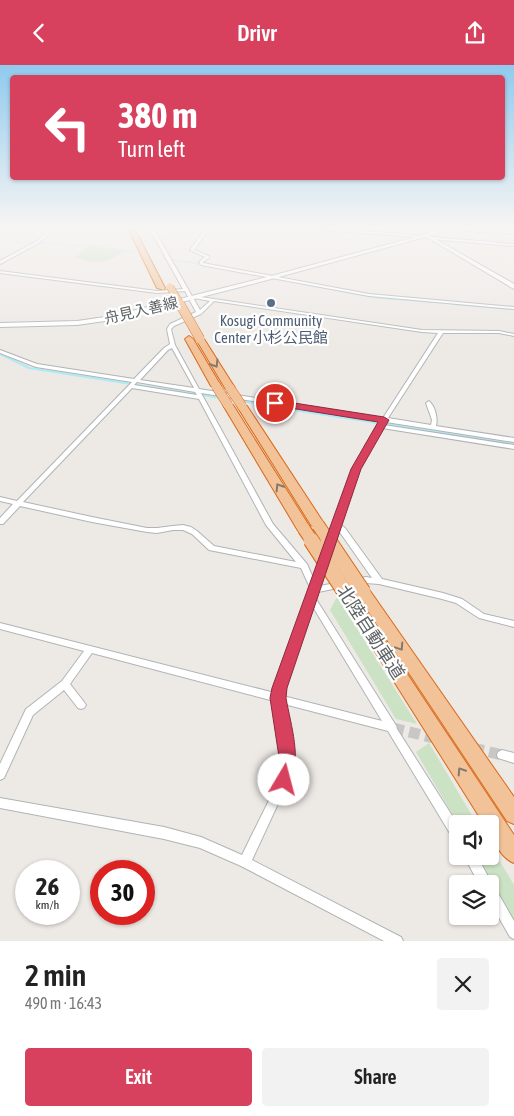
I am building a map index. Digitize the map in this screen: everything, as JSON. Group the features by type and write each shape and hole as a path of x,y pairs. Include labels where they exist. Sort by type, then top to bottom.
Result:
{"highway":[{"name":"北陸自動車道","path":"153,267 242,406 311,527"},
{"name":"北陸自動車道","path":"156,267 189,339 216,386 355,594 487,812 514,853"},
{"name":"北陸自動車道","path":"355,594 514,814"},
{"path":"483,769 514,809"},
{"path":"487,812 514,859"}],"main road":[{"name":"舟見入善線","path":"0,325 98,320 194,298 311,267"},
{"path":"479,267 514,287"}],"street":[{"path":"174,267 194,298 199,313"},
{"path":"218,267 369,295 514,308"},
{"path":"0,272 157,292 187,290"},
{"path":"194,298 410,330 500,332 514,335"},
{"path":"213,300 199,313 172,325 169,329 173,345 270,525 304,566 314,595 449,821"},
{"path":"245,862 284,780 288,757 278,698 356,469 441,332"},
{"path":"0,522 166,349 173,345"},
{"path":"0,351 36,365 198,394 383,423 514,447"},
{"path":"429,403 435,420 433,427"},
{"path":"383,423 433,427 514,440"},
{"path":"0,499 150,531 177,527 188,529 196,533 204,544 212,548 304,566"},
{"path":"336,525 342,530 379,581"},
{"path":"314,595 366,580 379,581 459,601 482,616 514,624"},
{"path":"0,626 393,728"},
{"path":"0,775 29,712 65,684 90,649"},
{"path":"65,684 81,705"},
{"path":"502,755 514,758"},
{"path":"0,803 164,833 200,843 245,862 397,941"},
{"path":"499,906 514,933"}],"green space":[{"path":"337,597 417,724 396,719 330,610"},
{"path":"429,743 472,815 453,815 416,752"},
{"path":"499,860 514,885 514,920 499,894 499,875 488,875 482,865 499,865"}],"waterway":[{"path":"241,272 376,298 469,305"},
{"path":"453,304 514,309"},
{"path":"0,354 29,368 221,398"},
{"path":"241,401 284,408"},
{"path":"276,407 514,444"}],"tunnel":[{"path":"393,728 463,745"},
{"path":"473,748 502,755"}],"place":[{"name":"Kosugi Community Center 小杉公民館","path":"271,303"}],"route":[{"path":"275,403 384,420 356,469 280,688 278,698 288,757 284,780"}]}
